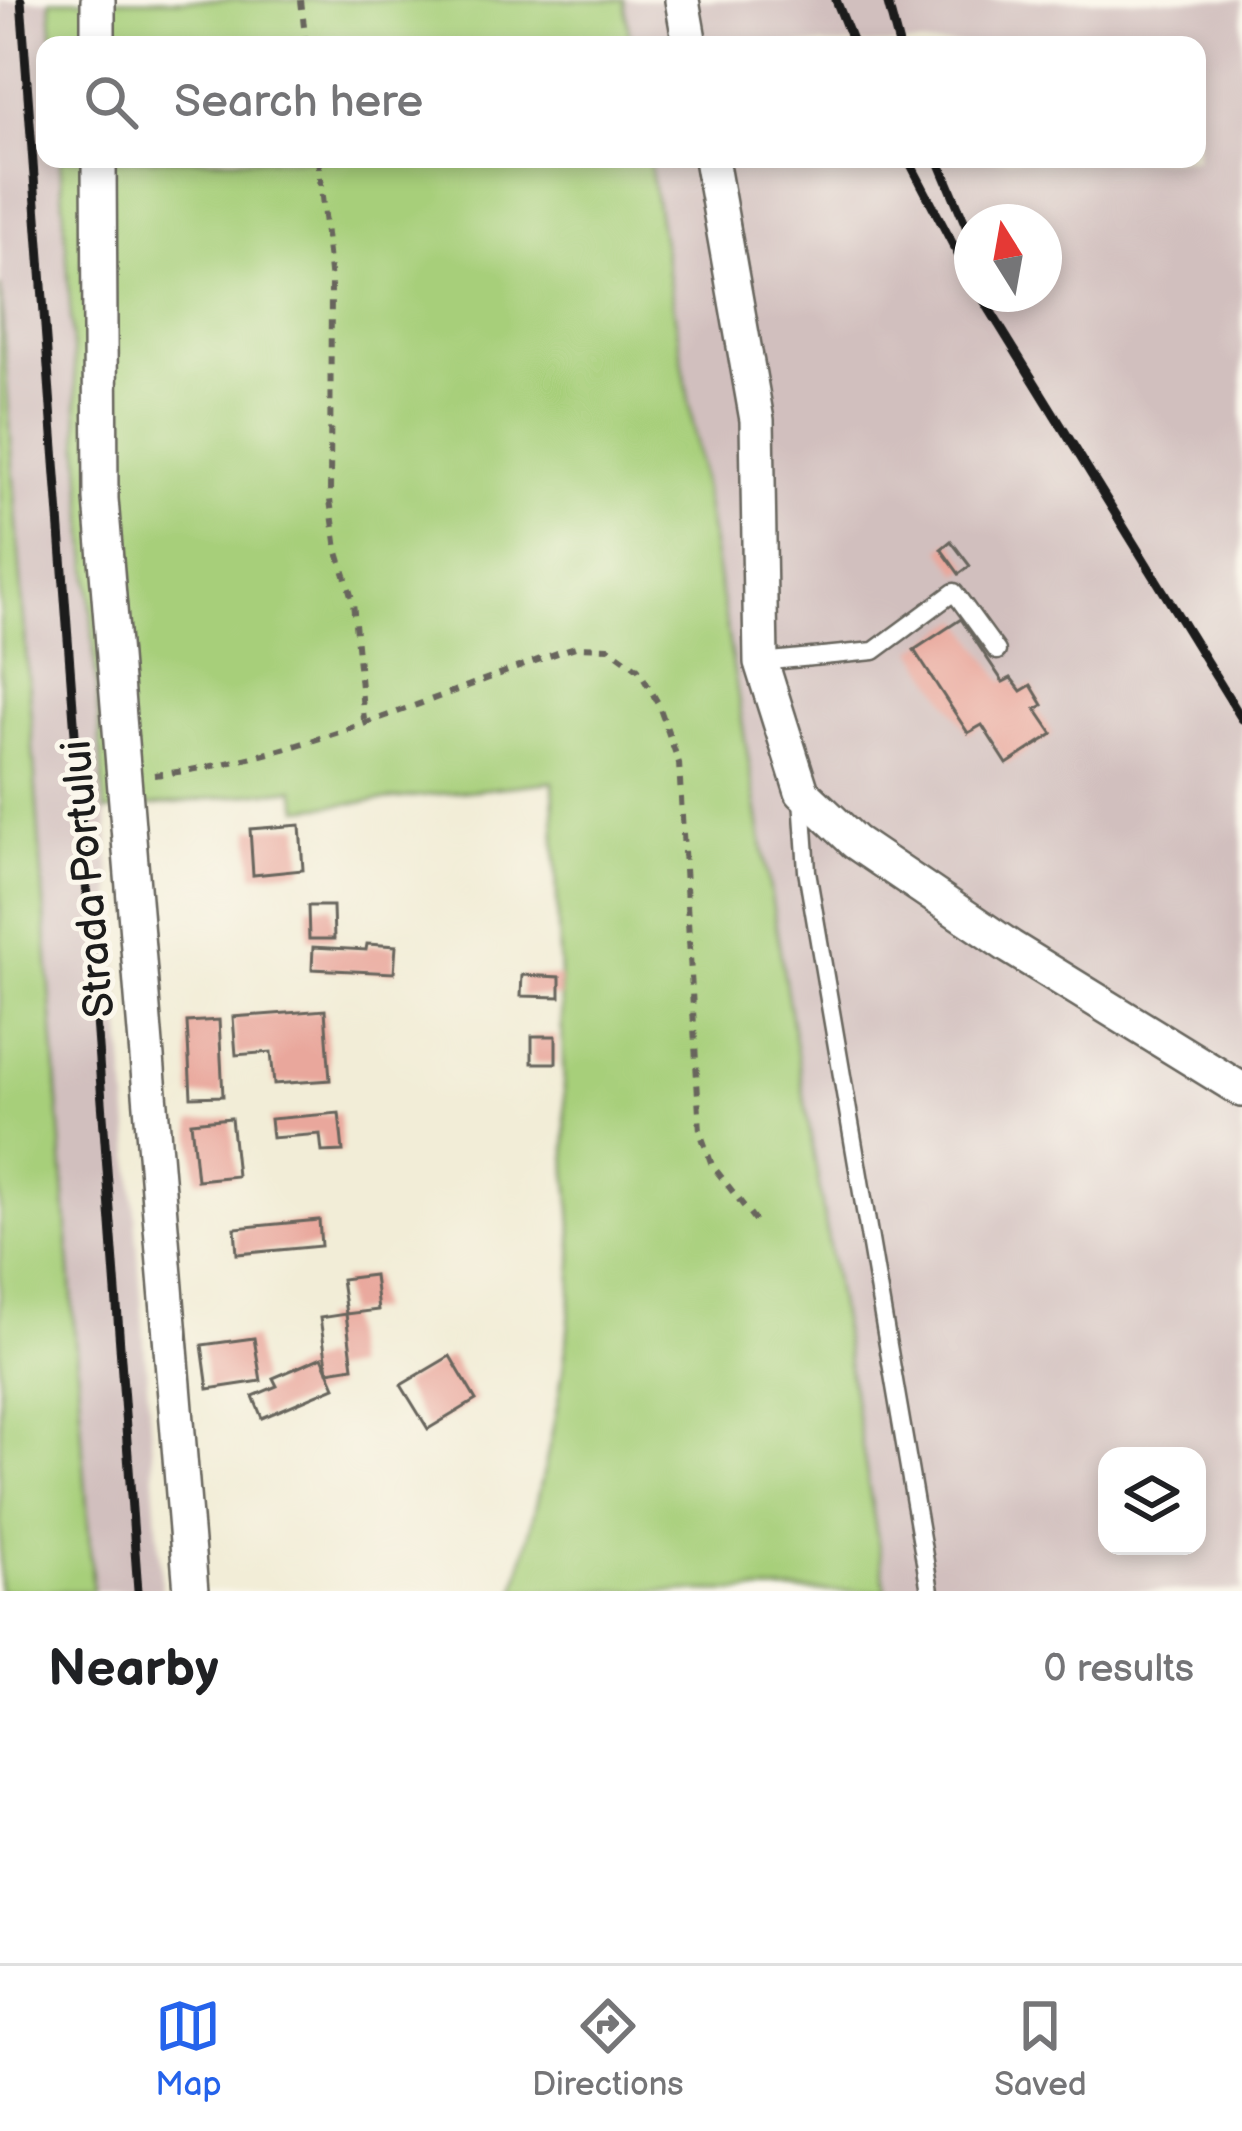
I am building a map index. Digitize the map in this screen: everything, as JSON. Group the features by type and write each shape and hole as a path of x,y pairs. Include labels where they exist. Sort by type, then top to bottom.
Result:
{"street":[{"path":"98,0 98,36"},
{"path":"682,0 688,36"},
{"name":"Strada Portului","path":"99,168 101,499 191,1591"},
{"path":"713,168 757,420 761,662 802,792 855,842 893,868 1242,1090"}],"lane":[{"path":"761,662 874,651 954,592 997,651"},
{"path":"802,792 807,871 930,1591"}],"path":[{"path":"301,0 304,36"},
{"path":"319,168 331,283 330,500 337,549 353,602 364,720"},
{"path":"127,778 222,767 575,646 609,648 638,669 658,703 679,763 700,1132 712,1165 757,1223"}],"shaded area":[{"path":"0,0 50,0 52,36 36,36 36,168 61,168 162,1591 93,1591 0,285"},
{"path":"624,0 1242,0 1242,1591 886,1591 650,168 1206,168 1206,36 630,36"}],"green space":[{"path":"50,0 624,0 630,36 52,36"},
{"path":"61,168 650,168 886,1591 515,1591 561,1384 572,1278 553,782 300,809 294,789 105,811"},
{"path":"0,285 93,1591 0,1591"}],"building":[{"path":"951,541 970,566 959,574 941,549"},
{"path":"961,619 1003,682 1011,678 1021,691 1031,685 1043,705 1036,709 1053,734 1007,764 982,725 968,733 914,650"},
{"path":"300,825 303,870 253,875 250,829"},
{"path":"308,906 333,906 334,939 309,939"},
{"path":"367,944 396,946 394,973 312,969 313,947 366,950"},
{"path":"522,975 560,977 560,997 521,996"},
{"path":"325,1010 330,1080 274,1084 271,1052 236,1055 233,1017"},
{"path":"219,1020 223,1096 191,1097 187,1022"},
{"path":"532,1036 556,1036 556,1063 532,1063"},
{"path":"339,1113 343,1151 322,1152 320,1134 272,1138 270,1119"},
{"path":"231,1118 237,1176 197,1180 191,1122"},
{"path":"319,1220 321,1246 237,1254 235,1228"},
{"path":"374,1275 378,1310 346,1314 341,1279"},
{"path":"346,1314 353,1367 328,1371 320,1318"},
{"path":"254,1338 261,1381 208,1389 202,1345"},
{"path":"450,1356 476,1400 428,1429 401,1385"},
{"path":"322,1357 335,1387 262,1418 253,1396 277,1386 273,1378"}],"railway":[{"path":"21,0 138,1591"},
{"path":"836,0 850,36"},
{"path":"887,0 897,36"},
{"path":"913,168 954,247"},
{"path":"942,168 957,204"},
{"path":"991,312 1242,719"}]}
